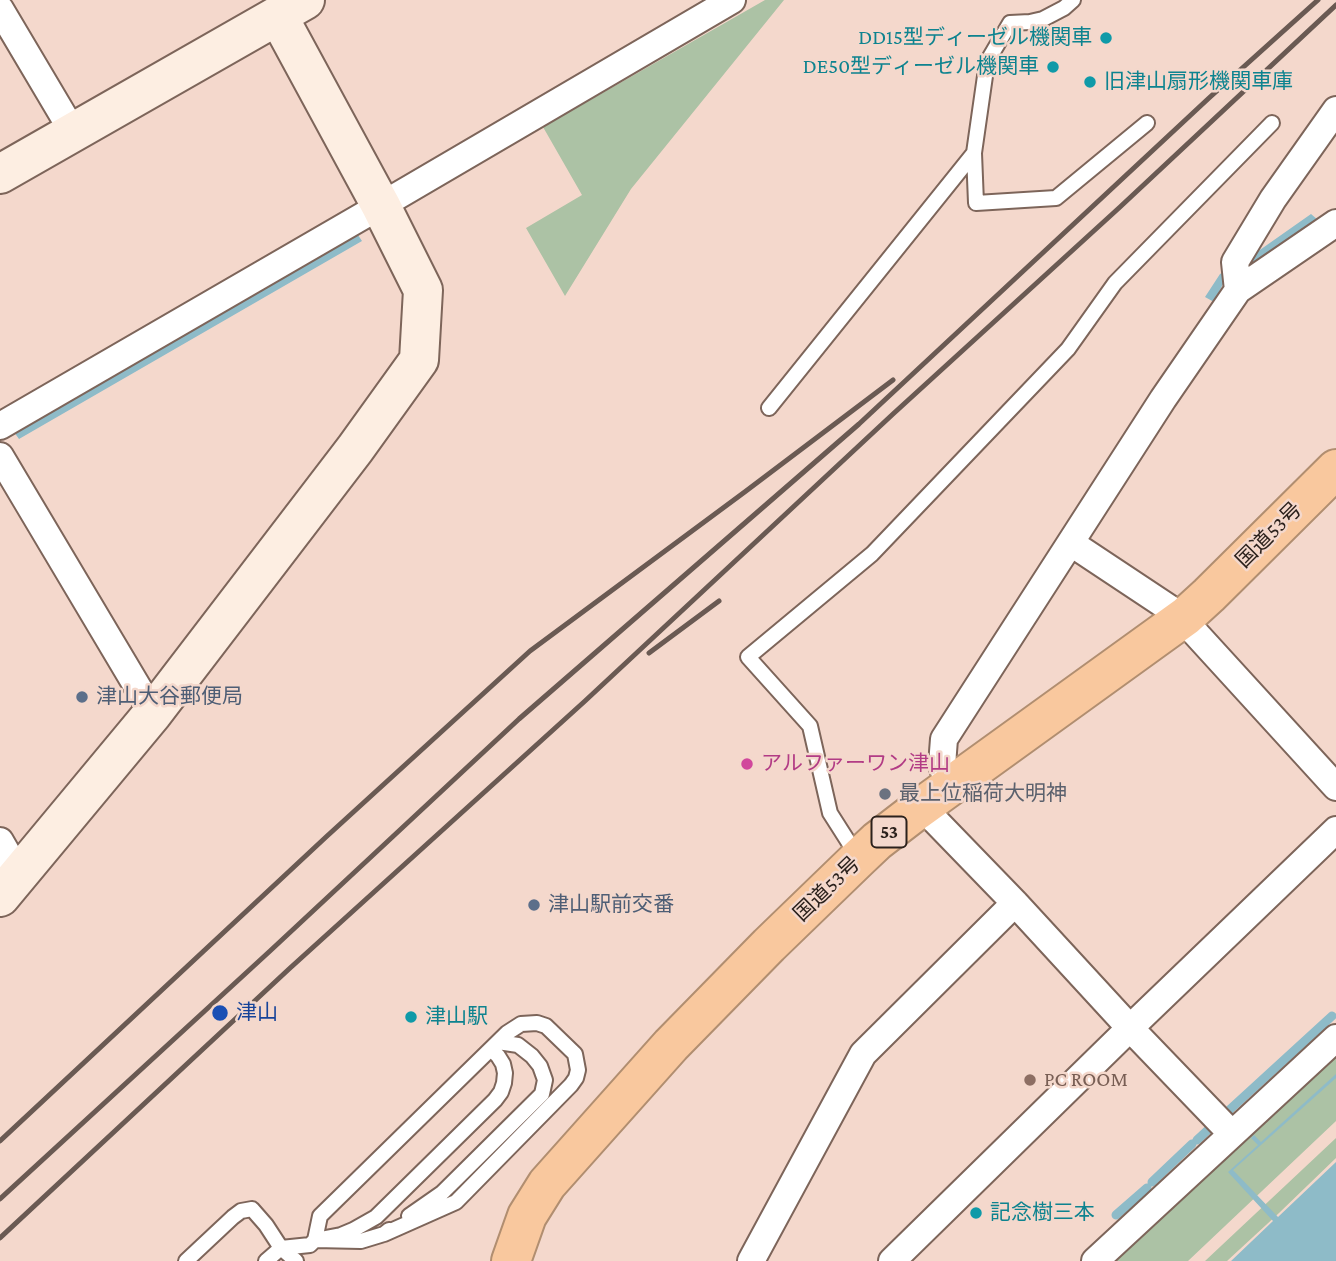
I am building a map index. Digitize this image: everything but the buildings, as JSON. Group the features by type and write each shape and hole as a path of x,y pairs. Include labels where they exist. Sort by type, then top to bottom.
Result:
{"highway":[{"name":"国道53号","path":"512,1261 527,1216 547,1184 671,1045 859,858 935,797 1182,619 1336,469"}],"street":[{"path":"0,426 732,0"},
{"path":"0,174 284,5 423,290 419,360 355,449 153,713 10,886"},
{"path":"0,9 73,132"},
{"path":"1238,290 1235,262 1273,199 1336,110"},
{"path":"1232,1134 1015,903 935,797 944,739 1163,399 1238,290 1336,223"},
{"path":"0,456 153,713"},
{"path":"1071,543 1178,614 1336,787"},
{"path":"892,1261 1336,830"},
{"path":"0,841 10,886"},
{"path":"751,1261 863,1054 1015,903"},
{"path":"1096,1261 1336,1038"}],"lane":[{"path":"1073,0 1043,19 1010,23 987,62 974,153 976,203 1056,198 1147,123"},
{"path":"859,858 830,813 810,726 748,657 872,554 1068,349 1115,283 1272,123"},
{"path":"769,408 974,153"},
{"path":"266,1261 281,1248 310,1245 315,1240 320,1216 513,1028 529,1022 546,1026 575,1054 578,1070 571,1085 456,1202 384,1234 361,1241 315,1240"},
{"path":"384,1234 442,1193 542,1094 545,1080 540,1066 532,1056 518,1045 495,1045"},
{"path":"315,1240 341,1235 376,1217 495,1100 504,1083 505,1073 495,1045"},
{"path":"186,1261 233,1217 252,1209 281,1248 296,1261"}],"green space":[{"path":"765,0 784,0 631,189 565,296 526,228 582,195 543,127"},
{"path":"1336,1050 1336,1121 1188,1261 1107,1261"},
{"path":"1336,1138 1336,1158 1279,1213 1227,1261 1205,1261"}],"water":[{"path":"1311,214 1318,220 1247,274 1223,284 1214,302 1205,297 1220,274 1247,259"},
{"path":"358,235 362,241 19,439 14,432"},
{"path":"1336,1074 1336,1078 1233,1170 1278,1217 1336,1162 1336,1261 1231,1261 1273,1221 1228,1172 1258,1145 1251,1138 1254,1135 1261,1142"}],"waterway":[{"path":"1226,1113 1332,1016"},
{"path":"1197,1140 1210,1128"},
{"path":"1152,1182 1192,1144"},
{"path":"1116,1215 1147,1188"}],"railway":[{"path":"0,1199 519,719 859,424 1318,0"},
{"path":"0,1238 289,969 585,701 1336,5"},
{"path":"0,1141 530,651 893,380"},
{"path":"649,653 719,601"}],"place":[{"name":"DD15型ディーゼル機関車","path":"1106,38"},
{"name":"DE50型ディーゼル機関車","path":"1053,67"},
{"name":"旧津山扇形機関車庫","path":"1090,82"},
{"name":"津山大谷郵便局","path":"82,697"},
{"name":"アルファーワン津山","path":"747,764"},
{"name":"最上位稲荷大明神","path":"885,794"},
{"name":"津山駅前交番","path":"534,905"},
{"name":"津山","path":"220,1013"},
{"name":"津山駅","path":"411,1017"},
{"name":"PC ROOM","path":"1030,1080"},
{"name":"記念樹三本","path":"976,1213"}]}
